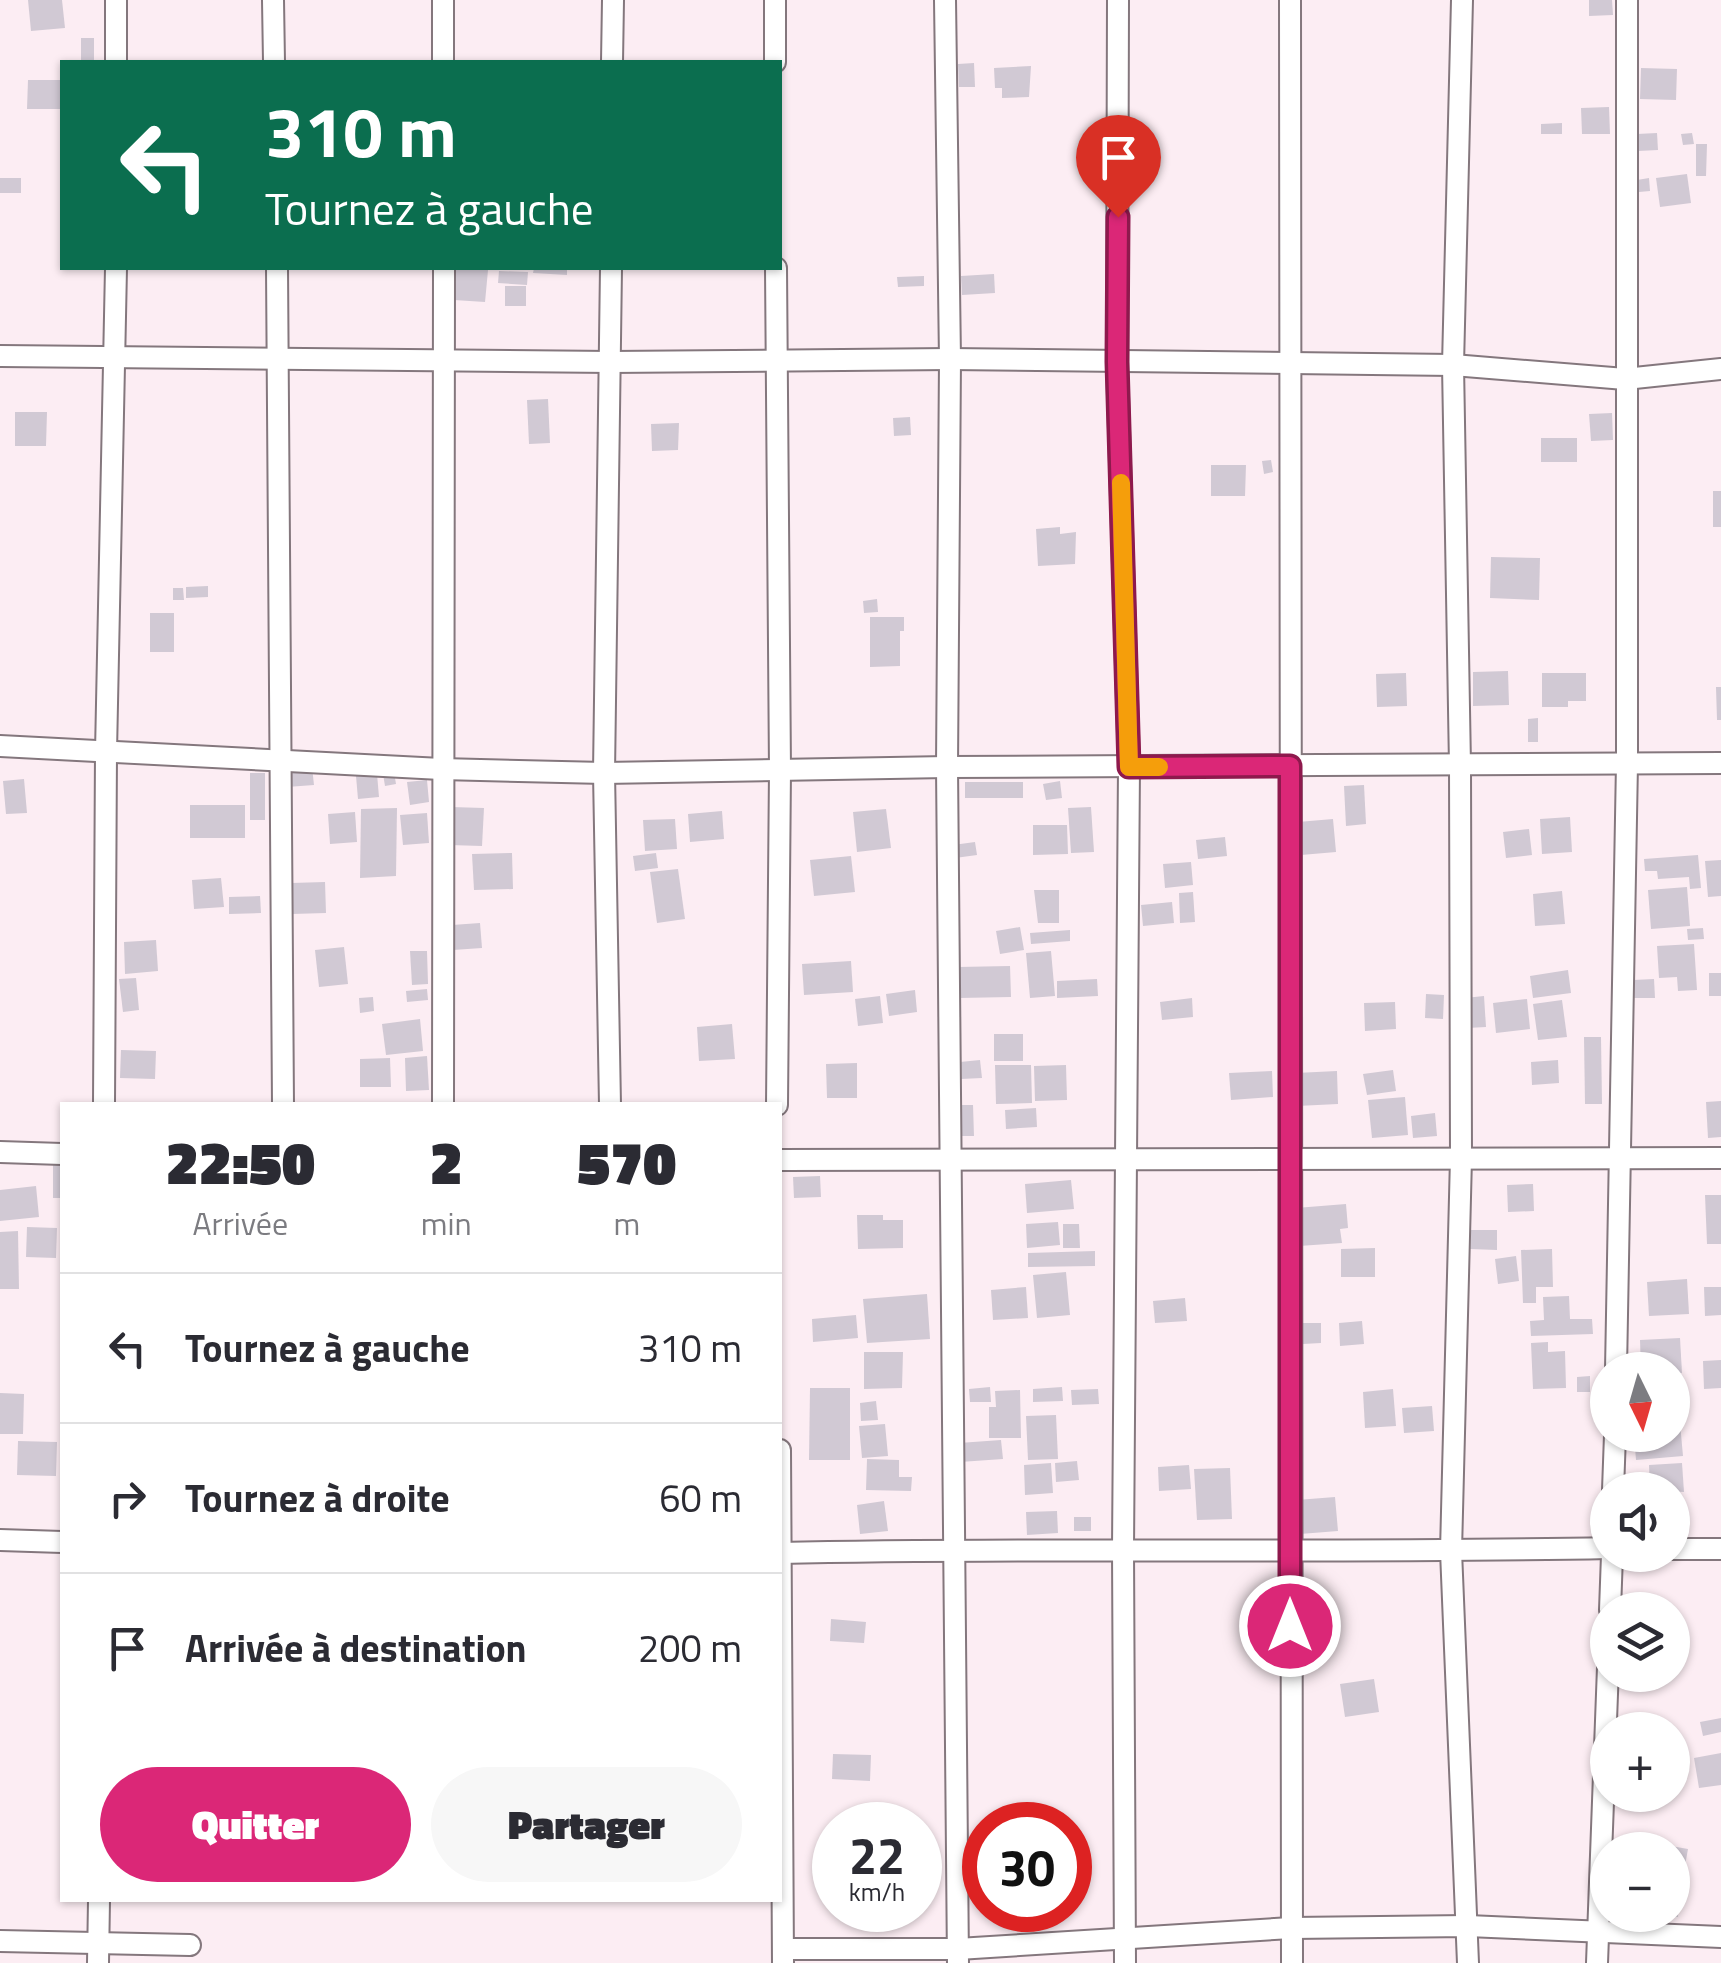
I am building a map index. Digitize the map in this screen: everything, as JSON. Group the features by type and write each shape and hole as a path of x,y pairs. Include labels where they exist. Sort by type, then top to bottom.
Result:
{"street":[{"path":"116,0 116,60"},
{"path":"273,0 274,60"},
{"path":"443,0 443,60"},
{"path":"612,60 613,0"},
{"path":"775,0 776,60"},
{"path":"945,0 950,359 947,768 958,1956"},
{"path":"1118,0 1117,362 1129,767 1125,1963"},
{"path":"1290,0 1292,1963"},
{"path":"1462,0 1453,365 1461,1158 1451,1551 1468,1963"},
{"path":"1616,1352 1628,763 1626,0"},
{"path":"104,1102 106,752 116,270"},
{"path":"277,270 283,1102"},
{"path":"443,1102 444,270"},
{"path":"610,1102 604,774 612,270"},
{"path":"776,270 780,770 777,1102"},
{"path":"0,356 1453,365 1625,379 1721,369"},
{"path":"0,746 604,774 1721,763"},
{"path":"0,1152 60,1154"},
{"path":"782,1160 1721,1158"},
{"path":"0,1540 60,1542"},
{"path":"782,1554 955,1548 1590,1548"},
{"path":"1690,1548 1721,1549"},
{"path":"1601,1832 1607,1692"},
{"path":"782,1755 783,1956 958,1956 1125,1938 1292,1928 1590,1929"},
{"path":"98,1953 99,1902"},
{"path":"1597,1932 1597,1963"},
{"path":"1650,1932 1721,1936"},
{"path":"0,1941 98,1953 190,1945"}],"building":[{"path":"28,0 62,0 65,28 31,31"},
{"path":"1589,0 1612,0 1613,15 1589,16"},
{"path":"81,38 94,38 94,60 81,60"},
{"path":"974,63 975,87 959,87 958,64"},
{"path":"1031,66 1029,97 1002,98 1002,88 995,88 994,68"},
{"path":"1641,68 1677,69 1676,100 1640,99"},
{"path":"28,80 60,80 60,109 27,109"},
{"path":"1609,107 1610,134 1582,134 1581,108"},
{"path":"1562,123 1562,134 1541,134 1541,124"},
{"path":"1657,133 1658,150 1638,151 1637,134"},
{"path":"1692,133 1694,144 1683,145 1681,134"},
{"path":"1696,144 1707,144 1706,176 1696,176"},
{"path":"1687,174 1691,203 1660,207 1656,178"},
{"path":"0,178 21,178 21,193 0,193"},
{"path":"1649,178 1650,191 1639,192 1637,180"},
{"path":"456,270 488,270 485,302 454,300"},
{"path":"534,270 567,270 567,275 533,273"},
{"path":"499,271 528,272 527,285 498,283"},
{"path":"994,274 995,293 962,295 961,276"},
{"path":"924,276 924,286 898,287 897,277"},
{"path":"505,286 526,286 526,306 505,306"},
{"path":"548,399 550,443 529,444 527,400"},
{"path":"15,412 47,412 46,446 15,446"},
{"path":"1612,413 1613,440 1591,441 1589,414"},
{"path":"910,417 911,435 894,436 893,418"},
{"path":"679,423 678,450 652,451 651,424"},
{"path":"1541,438 1577,438 1577,462 1541,462"},
{"path":"1271,460 1273,472 1264,474 1262,461"},
{"path":"1211,465 1246,465 1245,496 1211,496"},
{"path":"1713,491 1721,491 1721,527 1713,527"},
{"path":"1060,527 1060,534 1076,532 1075,564 1038,566 1036,529"},
{"path":"1491,557 1540,558 1539,600 1490,598"},
{"path":"208,586 208,597 186,598 186,587"},
{"path":"173,588 183,588 184,600 173,600"},
{"path":"877,599 878,612 864,613 863,601"},
{"path":"150,613 174,613 174,652 150,652"},
{"path":"870,617 904,617 900,666 870,667"},
{"path":"1508,671 1509,705 1473,706 1473,672"},
{"path":"1406,673 1407,706 1377,707 1376,674"},
{"path":"1542,673 1586,673 1586,701 1568,701 1568,707 1542,707"},
{"path":"1716,687 1721,687 1721,720 1717,720"},
{"path":"1538,718 1538,742 1528,742 1528,719"},
{"path":"312,767 314,785 287,787 286,770"},
{"path":"394,772 396,784 385,786 383,774"},
{"path":"250,773 265,773 265,820 250,820"},
{"path":"377,774 379,797 358,799 356,776"},
{"path":"24,779 27,813 6,814 3,781"},
{"path":"427,780 429,802 410,805 407,782"},
{"path":"1060,781 1062,798 1046,800 1043,784"},
{"path":"965,782 1023,782 1023,798 965,798"},
{"path":"1364,785 1366,824 1346,826 1344,786"},
{"path":"190,805 245,805 245,838 190,838"},
{"path":"451,807 484,808 482,846 449,845"},
{"path":"1091,807 1094,852 1071,853 1068,808"},
{"path":"397,808 396,876 360,878 361,809"},
{"path":"886,809 891,848 857,852 853,812"},
{"path":"722,811 724,839 690,842 688,814"},
{"path":"355,812 357,842 330,844 328,814"},
{"path":"427,813 429,843 403,845 400,815"},
{"path":"1570,817 1572,852 1542,854 1540,819"},
{"path":"675,819 677,849 645,851 643,820"},
{"path":"1333,819 1336,852 1301,855 1298,822"},
{"path":"1033,825 1067,825 1068,854 1033,855"},
{"path":"1529,829 1532,855 1506,858 1503,832"},
{"path":"1225,837 1227,856 1198,859 1196,840"},
{"path":"975,842 977,855 955,858 953,845"},
{"path":"512,853 513,889 474,890 472,854"},
{"path":"656,853 658,868 635,871 633,856"},
{"path":"1698,855 1701,888 1690,889 1689,877 1658,879 1657,871 1645,871 1644,859"},
{"path":"851,856 855,892 814,896 810,860"},
{"path":"1721,860 1721,896 1708,897 1705,861"},
{"path":"1191,862 1193,885 1165,888 1163,864"},
{"path":"678,869 685,919 657,923 650,872"},
{"path":"221,878 224,907 194,909 192,880"},
{"path":"325,882 326,913 292,914 291,883"},
{"path":"1687,887 1690,926 1651,929 1648,890"},
{"path":"1034,890 1059,890 1059,923 1038,923"},
{"path":"1562,891 1565,924 1535,926 1533,894"},
{"path":"1193,892 1195,922 1180,923 1179,893"},
{"path":"260,896 261,913 229,914 229,897"},
{"path":"1172,902 1174,923 1143,926 1141,905"},
{"path":"480,923 482,948 453,950 452,925"},
{"path":"1020,927 1024,950 1000,954 996,931"},
{"path":"1703,928 1704,939 1688,940 1687,929"},
{"path":"1070,930 1070,941 1031,944 1030,933"},
{"path":"156,940 158,971 125,974 124,942"},
{"path":"1694,944 1697,990 1678,991 1677,977 1659,978 1657,946"},
{"path":"344,947 348,984 319,987 315,950"},
{"path":"410,951 427,951 428,984 412,985"},
{"path":"1051,951 1055,996 1030,998 1026,953"},
{"path":"851,961 853,992 804,995 802,964"},
{"path":"1010,966 1011,997 959,998 958,967"},
{"path":"1568,970 1571,993 1533,998 1530,976"},
{"path":"1709,973 1721,973 1721,996 1709,996"},
{"path":"136,978 139,1010 123,1012 119,979"},
{"path":"1097,979 1098,996 1057,998 1057,981"},
{"path":"1654,979 1655,998 1633,998 1633,980"},
{"path":"427,989 428,1000 407,1002 406,991"},
{"path":"915,990 917,1012 889,1016 886,994"},
{"path":"1426,994 1444,995 1443,1019 1425,1018"},
{"path":"880,996 883,1023 858,1026 855,999"},
{"path":"1484,996 1486,1027 1467,1028 1465,998"},
{"path":"373,997 374,1011 360,1013 359,998"},
{"path":"1192,998 1193,1017 1162,1020 1160,1002"},
{"path":"1527,999 1530,1029 1496,1033 1493,1003"},
{"path":"1562,1000 1567,1037 1538,1040 1533,1004"},
{"path":"1395,1002 1396,1029 1365,1031 1364,1003"},
{"path":"420,1019 423,1051 386,1055 382,1024"},
{"path":"732,1024 735,1059 699,1061 697,1027"},
{"path":"994,1034 1023,1034 1023,1061 994,1061"},
{"path":"1584,1037 1601,1037 1602,1104 1585,1104"},
{"path":"121,1050 156,1051 155,1079 120,1078"},
{"path":"427,1056 429,1090 406,1091 405,1058"},
{"path":"390,1058 391,1087 360,1087 360,1059"},
{"path":"980,1060 982,1078 961,1079 960,1062"},
{"path":"1558,1060 1559,1083 1532,1085 1531,1062"},
{"path":"857,1063 857,1098 827,1098 826,1064"},
{"path":"995,1065 1031,1065 1032,1103 996,1104"},
{"path":"1066,1065 1067,1100 1035,1101 1034,1066"},
{"path":"1393,1070 1396,1091 1367,1095 1363,1074"},
{"path":"1272,1071 1273,1097 1231,1100 1229,1073"},
{"path":"1337,1071 1338,1104 1297,1106 1296,1073"},
{"path":"1405,1097 1408,1135 1372,1138 1368,1100"},
{"path":"1721,1101 1721,1137 1708,1138 1706,1102"},
{"path":"956,1105 973,1105 974,1136 957,1136"},
{"path":"1036,1108 1037,1127 1006,1129 1005,1110"},
{"path":"1435,1113 1437,1136 1413,1138 1411,1116"},
{"path":"53,1162 60,1162 60,1198 53,1198"},
{"path":"820,1176 821,1197 794,1198 793,1177"},
{"path":"1071,1180 1074,1209 1027,1213 1025,1184"},
{"path":"1533,1184 1534,1211 1508,1212 1507,1185"},
{"path":"36,1186 39,1217 0,1221 0,1190"},
{"path":"1705,1195 1721,1195 1721,1244 1707,1244"},
{"path":"1346,1204 1348,1228 1340,1229 1342,1243 1299,1246 1296,1208"},
{"path":"857,1215 903,1220 903,1248 858,1249"},
{"path":"1058,1222 1060,1245 1027,1248 1026,1224"},
{"path":"1063,1224 1079,1224 1080,1248 1063,1248"},
{"path":"27,1227 57,1228 56,1258 26,1257"},
{"path":"1471,1230 1497,1230 1497,1250 1470,1249"},
{"path":"18,1231 19,1289 0,1289 0,1232"},
{"path":"1375,1248 1375,1277 1341,1277 1341,1249"},
{"path":"1552,1249 1553,1287 1536,1287 1536,1303 1523,1303 1521,1250"},
{"path":"1095,1251 1095,1266 1028,1267 1028,1253"},
{"path":"1516,1256 1519,1281 1498,1284 1495,1259"},
{"path":"1066,1272 1070,1315 1037,1318 1033,1275"},
{"path":"1687,1279 1689,1314 1649,1316 1647,1282"},
{"path":"1026,1287 1028,1318 993,1320 991,1290"},
{"path":"1704,1287 1721,1287 1721,1315 1705,1316"},
{"path":"927,1294 930,1339 867,1343 863,1299"},
{"path":"1569,1296 1570,1319 1592,1319 1593,1334 1531,1336 1530,1321 1544,1320 1543,1297"},
{"path":"1185,1298 1187,1321 1155,1323 1153,1301"},
{"path":"856,1315 858,1338 813,1342 812,1319"},
{"path":"1362,1321 1364,1344 1340,1346 1339,1323"},
{"path":"1303,1323 1321,1323 1321,1343 1303,1344"},
{"path":"1680,1338 1681,1352 1640,1352 1640,1340"},
{"path":"1548,1342 1548,1352 1565,1351 1566,1388 1533,1389 1531,1343"},
{"path":"864,1352 903,1352 902,1388 864,1389"},
{"path":"1721,1360 1721,1388 1704,1389 1703,1361"},
{"path":"1590,1376 1590,1392 1577,1392 1577,1377"},
{"path":"990,1387 991,1402 970,1402 969,1389"},
{"path":"1062,1387 1063,1401 1033,1402 1033,1389"},
{"path":"810,1388 850,1388 850,1460 809,1460"},
{"path":"1098,1389 1099,1404 1072,1405 1071,1390"},
{"path":"1393,1389 1396,1426 1365,1428 1363,1392"},
{"path":"1020,1390 1021,1438 989,1438 989,1407 996,1407 995,1391"},
{"path":"0,1393 24,1394 23,1434 0,1434"},
{"path":"876,1401 878,1420 861,1421 860,1403"},
{"path":"1432,1406 1434,1431 1404,1433 1402,1408"},
{"path":"1056,1415 1058,1459 1028,1460 1026,1416"},
{"path":"885,1424 888,1456 862,1458 859,1426"},
{"path":"1001,1440 1003,1459 960,1462 959,1443"},
{"path":"18,1441 57,1442 56,1476 17,1475"},
{"path":"1635,1452 1683,1452 1683,1456 1636,1460"},
{"path":"867,1459 899,1460 899,1477 912,1477 911,1491 866,1490"},
{"path":"1077,1461 1079,1480 1056,1482 1055,1463"},
{"path":"1051,1463 1053,1493 1025,1495 1024,1465"},
{"path":"1682,1463 1683,1472 1649,1472 1649,1465"},
{"path":"1189,1465 1191,1489 1159,1491 1158,1467"},
{"path":"1230,1468 1232,1519 1197,1520 1194,1469"},
{"path":"1335,1497 1338,1531 1300,1534 1297,1500"},
{"path":"884,1501 888,1531 860,1534 857,1505"},
{"path":"1057,1511 1058,1533 1027,1535 1026,1512"},
{"path":"1074,1517 1091,1517 1091,1531 1074,1531"},
{"path":"831,1619 866,1622 864,1643 830,1641"},
{"path":"1374,1679 1379,1712 1345,1717 1340,1684"},
{"path":"1721,1718 1721,1732 1703,1736 1700,1722"},
{"path":"1721,1753 1721,1785 1699,1788 1694,1758"},
{"path":"833,1754 871,1755 870,1781 832,1779"}],"slow traffic":[{"path":"1121,483 1129,767 1159,767"}],"route":[{"path":"1118,217 1117,362 1129,767 1290,766 1290,1626"}]}
